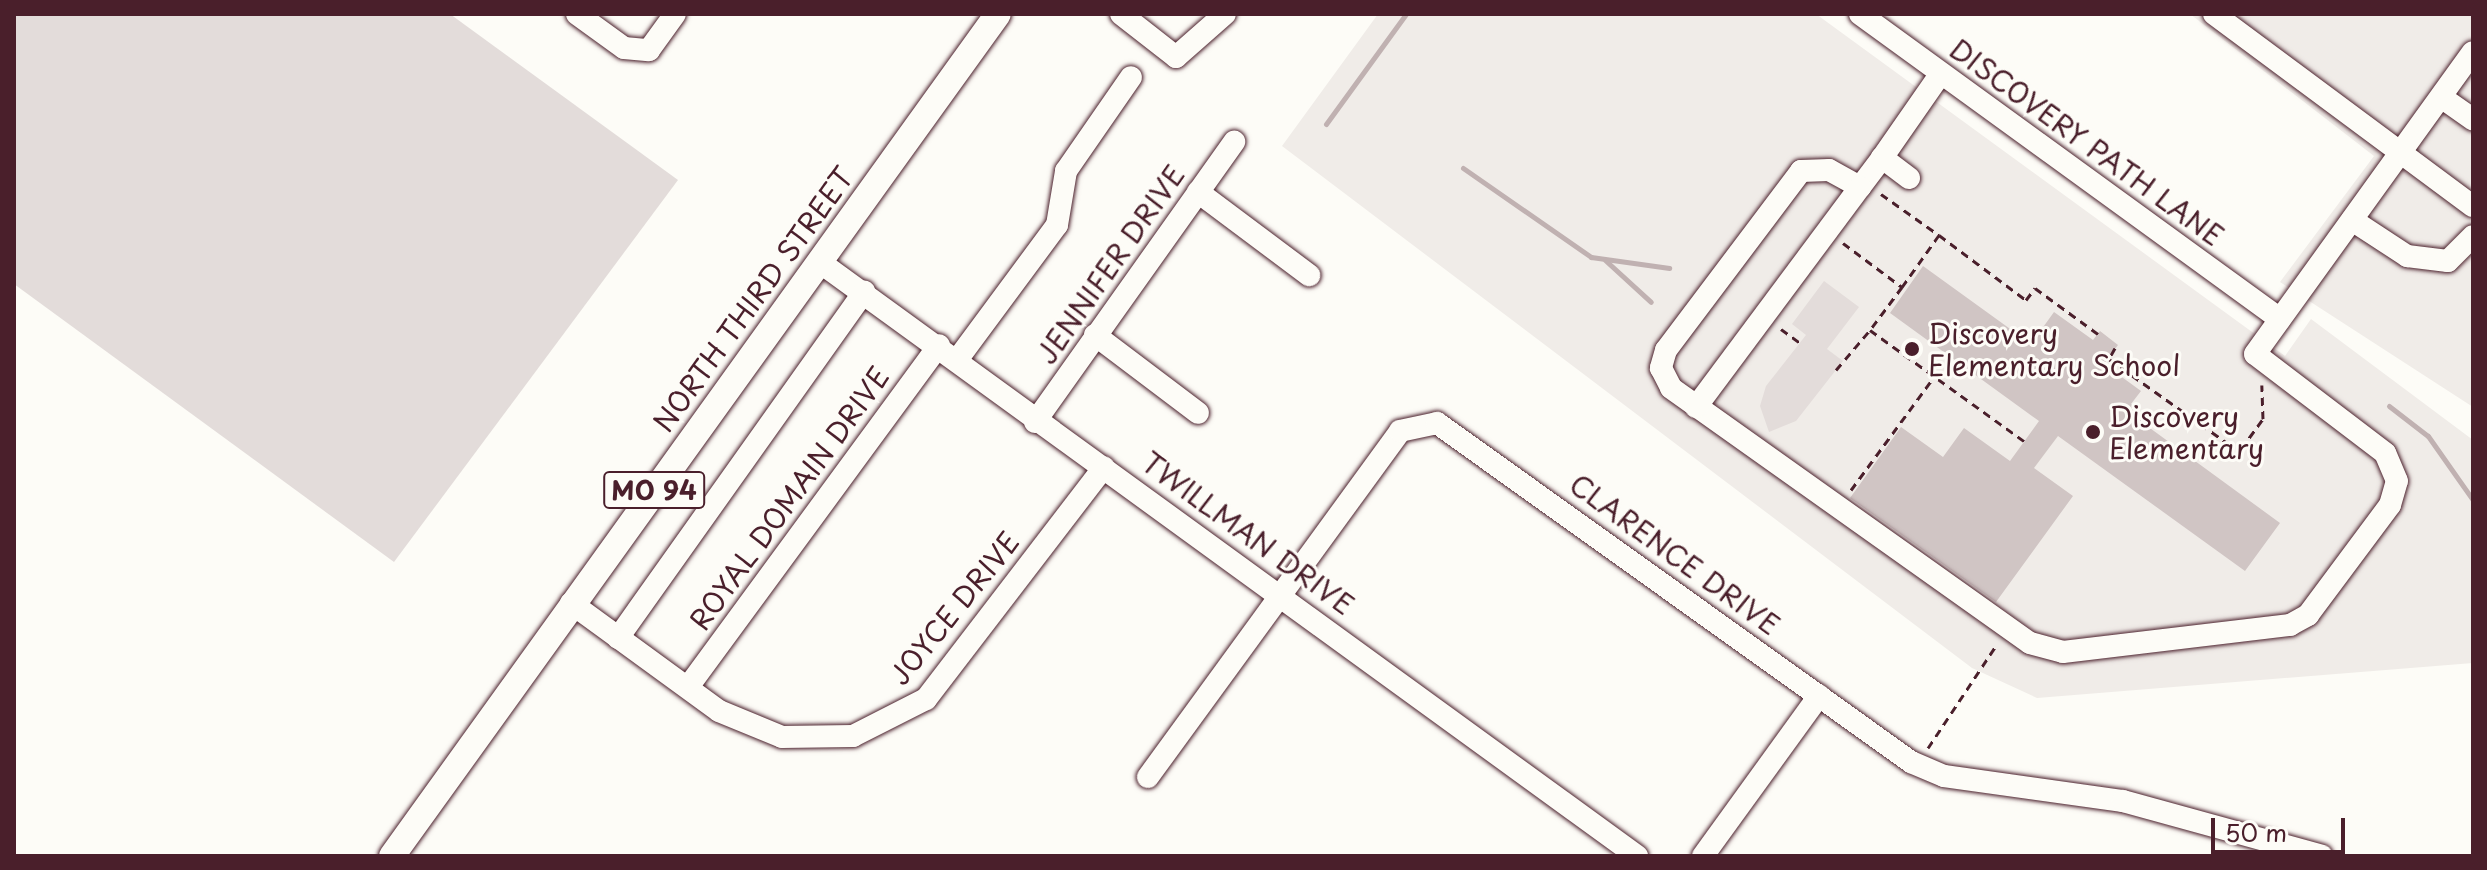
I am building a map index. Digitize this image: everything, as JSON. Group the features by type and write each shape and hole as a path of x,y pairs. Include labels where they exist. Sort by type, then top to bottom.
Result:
{"main road":[{"name":"NORTH THIRD STREET","path":"392,856 571,603 821,263 998,14"}],"street":[{"path":"577,14 624,48 649,50 675,14"},
{"path":"1121,14 1176,57 1225,14"},
{"name":"DISCOVERY PATH LANE","path":"1860,14 2280,319"},
{"path":"2214,14 2399,155 2473,206"},
{"path":"1868,189 1829,170 1801,171 1666,350 1661,368 1671,388 2030,643 2063,652 2290,625 2308,615 2345,566 2390,505 2397,481 2385,453 2255,354 2473,52"},
{"path":"1696,407 1868,189 1882,158 1941,73"},
{"path":"957,360 1057,225 1066,171 1131,77"},
{"path":"2441,97 2473,119"},
{"name":"JENNIFER DRIVE","path":"1035,422 1234,142"},
{"path":"1882,158 1909,178"},
{"path":"1198,192 1309,275"},
{"path":"2352,220 2407,256 2448,261 2473,236"},
{"name":"TWILLMAN DRIVE","path":"821,263 939,345 1035,422 1104,467 1281,593 1637,856"},
{"path":"618,638 864,292"},
{"path":"1095,335 1198,413"},
{"name":"ROYAL DOMAIN DRIVE","path":"688,687 939,345"},
{"name":"CLARENCE DRIVE","path":"1148,777 1400,431 1437,423 1918,764 1944,776 2123,801 2322,856"},
{"name":"JOYCE DRIVE","path":"571,603 719,711 782,737 841,738 904,714 926,699 1104,467"},
{"path":"1703,856 1819,696"}],"path":[{"path":"1868,189 1939,235 2026,300 2035,288 2098,334"},
{"path":"1836,370 1870,330 1939,235"},
{"path":"1840,241 1902,287"},
{"path":"1777,327 1800,343"},
{"path":"1870,330 2024,441"},
{"path":"2115,348 2109,359 2227,443 2241,449 2263,419 2262,377"},
{"path":"1843,501 1934,377"},
{"path":"2212,462 2227,443"},
{"path":"1918,764 2002,639"}],"shaded area":[{"path":"14,14 450,14 678,180 394,562 14,284"},
{"name":"Discovery Elementary School","path":"1378,14 1816,14 2285,356 2311,319 2473,440 2473,663 2037,698 1972,668 1282,146"},
{"path":"2190,14 2473,14 2473,407 2280,282 2374,156"},
{"path":"1824,281 1859,307 1827,349 1843,361 1796,421 1769,432 1760,406 1766,386 1806,335 1792,324"}],"building":[{"name":"Discovery Elementary","path":"1923,266 2031,344 2054,312 2093,340 2100,331 2118,345 2104,364 2141,391 2131,404 2147,417 2143,423 2280,523 2245,571 2058,436 2034,468 2073,496 1996,602 1850,498 1901,427 1943,457 1964,428 2010,461 2039,421 1890,313"}],"waterway":[{"path":"1326,124 1406,14"},
{"path":"1463,168 1591,257 1669,268"},
{"path":"1605,260 1651,302"},
{"path":"2389,406 2428,436 2473,500"}],"place":[{"name":"Discovery Elementary School","path":"1912,349"},
{"name":"Discovery Elementary","path":"2093,432"}]}
